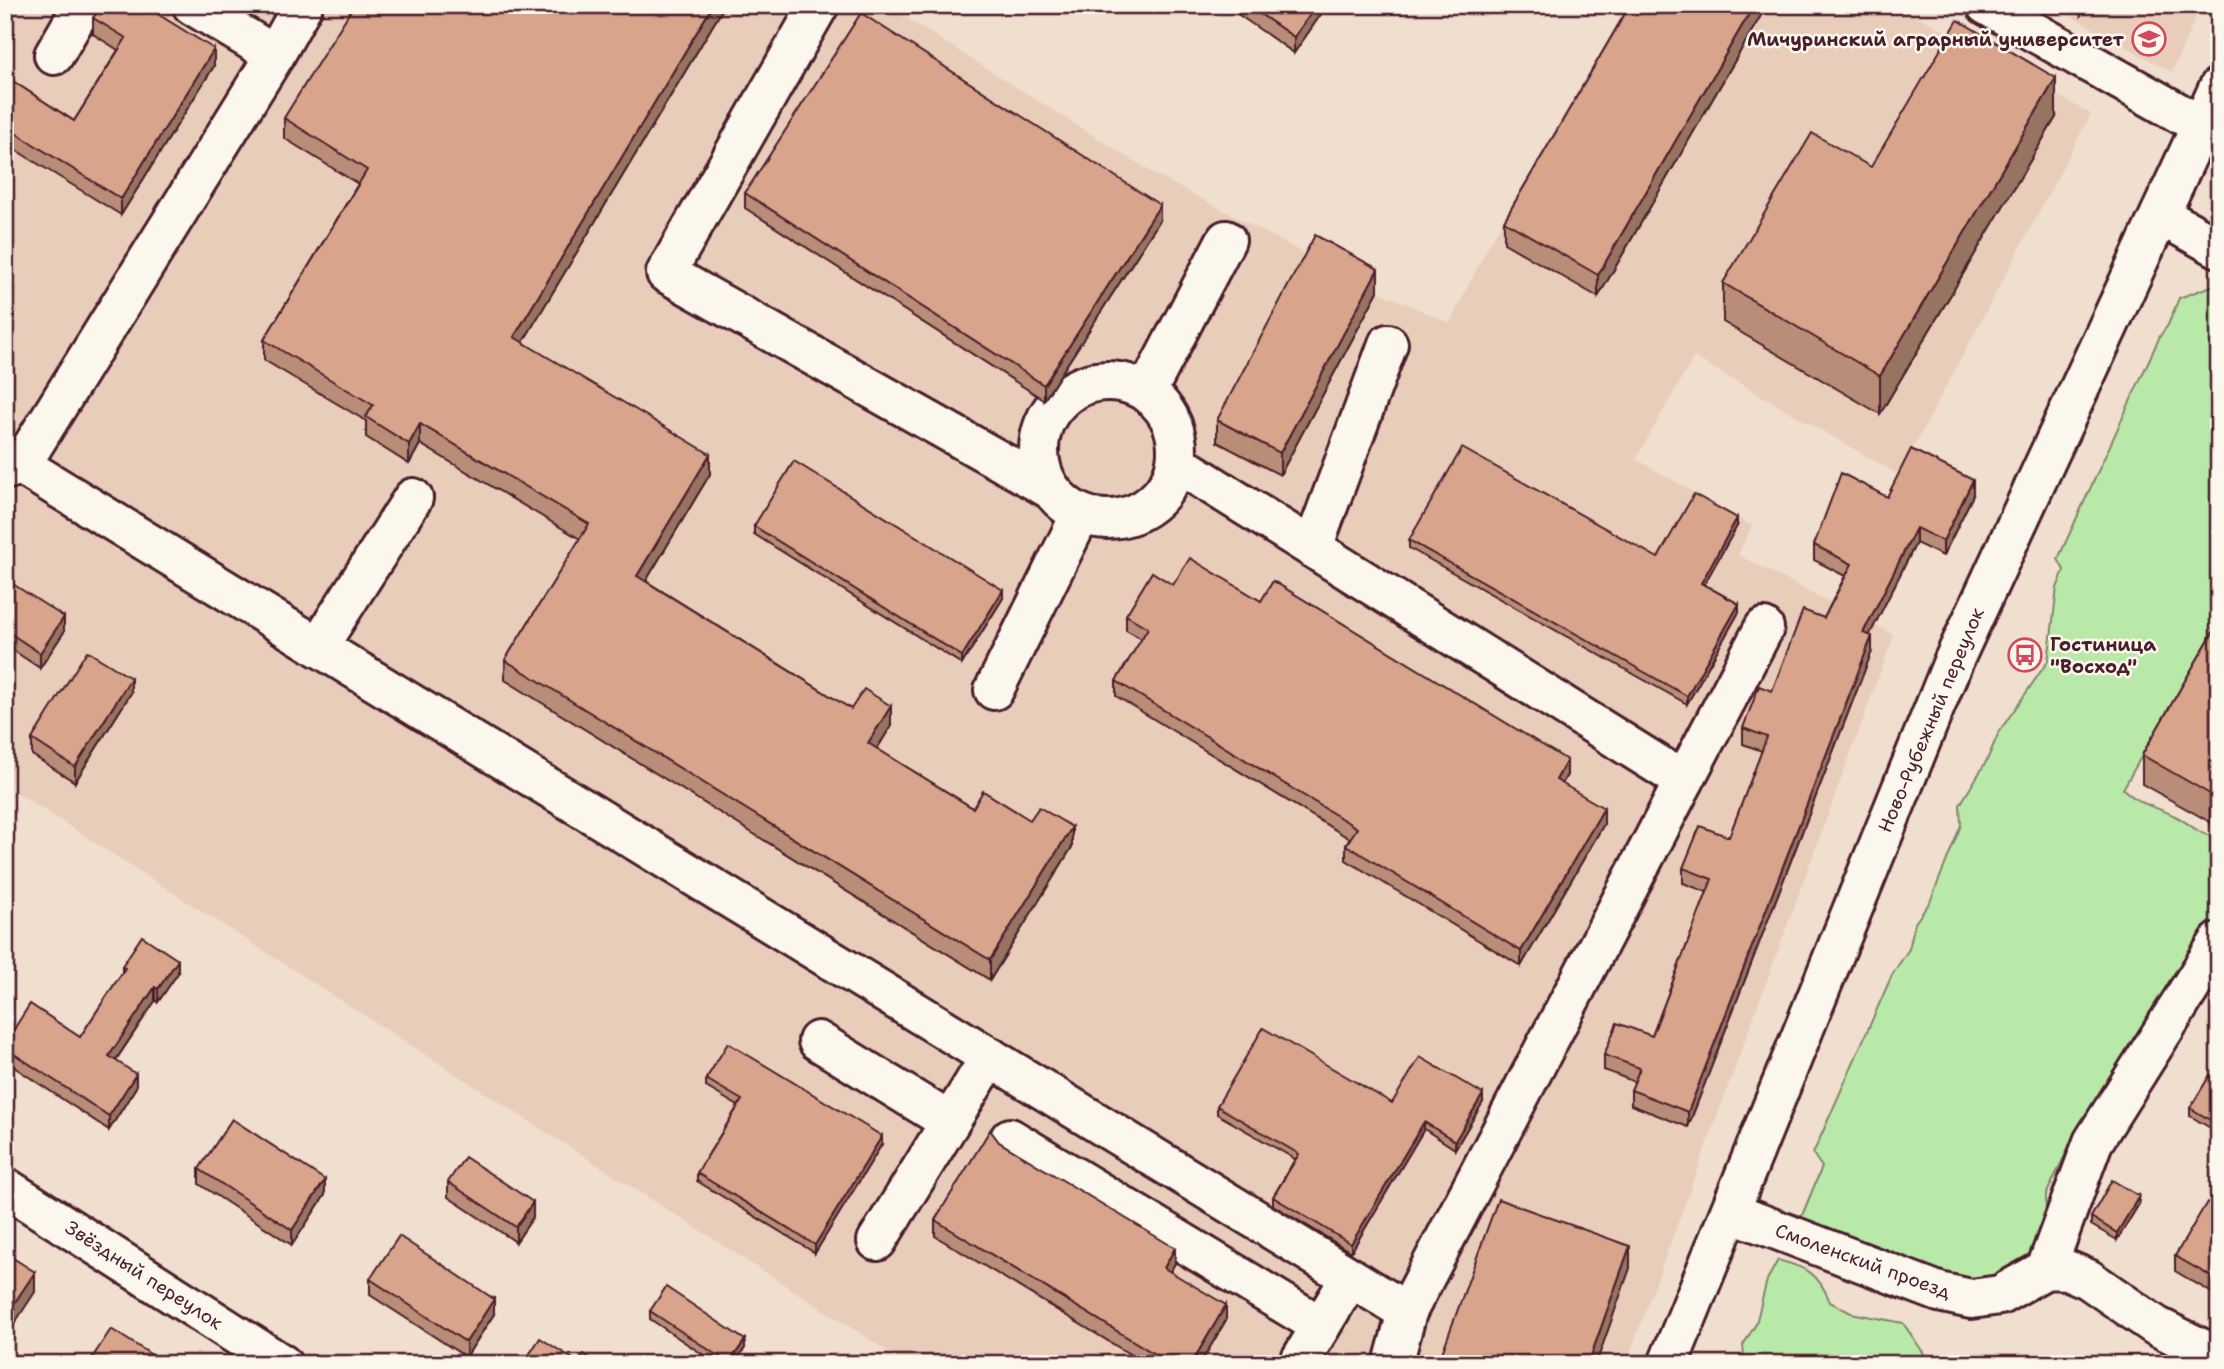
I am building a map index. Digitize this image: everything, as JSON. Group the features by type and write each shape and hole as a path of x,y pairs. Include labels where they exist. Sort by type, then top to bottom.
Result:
{"street":[{"path":"54,55 83,5"},
{"path":"191,5 275,55"},
{"path":"303,5 275,55 13,467 318,647 1407,1312"},
{"path":"819,5 666,273 1050,489 1064,503 1081,514 1101,519 1121,519 1141,511 1158,499 1170,482 1177,463 1178,442 1172,423 1161,405 1147,391 1127,383 1106,380 1085,384 1067,394 1052,409 1042,428 1039,449 1041,470 1050,489"},
{"path":"1986,5 2202,126"},
{"name":"Ново-Рубежный переулок","path":"1668,1364 1953,662 2219,87"},
{"path":"2160,215 2219,248"},
{"path":"1147,391 1226,240"},
{"path":"1313,547 1388,345"},
{"path":"1177,463 1684,781"},
{"path":"318,647 413,498"},
{"path":"994,690 1081,514"},
{"path":"1393,1364 1407,1312 1764,628"},
{"path":"2219,942 2093,1142 2046,1269 2067,1270 2088,1279 2156,1326 2219,1357"},
{"path":"818,1041 950,1122"},
{"path":"877,1241 990,1057"},
{"path":"1010,1139 1321,1326"},
{"name":"Звёздный переулок","path":"5,1187 282,1364"},
{"name":"Смоленский проезд","path":"1730,1212 1939,1292 1971,1299 2000,1295 2046,1269"},
{"path":"1298,1364 1350,1278"}],"shaded area":[{"path":"5,5 886,5 1156,175 1377,291 1450,323 1486,250 1628,5 1898,5 2091,114 1899,475 1694,357 1636,459 1752,526 1738,555 1894,635 1626,1364 908,1364 5,785"},
{"name":"Мичуринский аграрный университет","path":"2051,5 2201,5 2172,72"}],"green space":[{"path":"2217,284 2219,621 2123,789 2136,799 2175,816 2200,832 2219,838 2219,989 2194,991 2177,976 2074,1136 2046,1195 2045,1254 2011,1266 2007,1275 1967,1283 1801,1218 1822,1167 1813,1154 1892,975 1909,949 1915,923 1930,902 1961,825 1960,805 1987,760 1999,732 2048,661 2057,588 2064,570 2058,559 2160,336 2168,325 2179,298"},
{"path":"1778,1260 1811,1273 1821,1284 1830,1302 1851,1313 1903,1323 1931,1364 1745,1364 1743,1345 1756,1324 1767,1280"}],"building":[{"path":"101,5 143,5 214,49 121,199 14,132 5,145 5,76 74,121 126,38 93,18"},
{"path":"354,5 450,5 461,12 465,5 713,5 514,337 710,454 637,576 851,709 864,689 891,706 868,743 973,808 983,791 1030,820 1039,807 1072,827 990,960 505,660 589,524 420,424 409,444 366,417 373,405 264,340 367,170 284,118"},
{"path":"1247,5 1317,5 1294,37"},
{"path":"1630,5 1754,5 1598,275 1504,221"},
{"path":"861,13 1160,205 1044,385 745,193"},
{"path":"1958,20 2056,78 1880,376 1723,283 1812,133 1871,167"},
{"path":"1315,235 1378,269 1280,453 1217,420"},
{"path":"1462,448 1658,558 1694,494 1737,518 1701,583 1739,604 1687,696 1409,540"},
{"path":"1911,449 1973,480 1943,541 1916,528 1863,633 1872,636 1688,1112 1631,1090 1640,1068 1604,1055 1617,1023 1652,1036 1712,879 1683,868 1700,826 1729,837 1767,737 1743,728 1759,686 1772,691 1803,610 1824,618 1852,564 1814,545 1841,473 1887,497"},
{"path":"794,461 1003,590 962,656 754,526"},
{"path":"1190,558 1261,601 1273,581 1567,760 1556,780 1604,808 1521,951 1346,845 1357,828 1116,681 1148,628 1126,615 1152,572 1173,585"},
{"path":"5,579 64,617 40,653 5,630"},
{"path":"2219,622 2219,778 2210,794 2142,755"},
{"path":"87,651 131,678 75,767 32,739"},
{"path":"142,936 178,960 158,989 155,987 109,1056 136,1074 109,1116 5,1048 5,1043 30,1004 80,1037 125,968 122,966"},
{"path":"1263,1028 1392,1103 1420,1057 1483,1094 1455,1141 1424,1122 1351,1244 1273,1197 1299,1154 1217,1106"},
{"path":"728,1043 882,1136 815,1245 697,1173 742,1100 706,1079"},
{"path":"2210,1075 2219,1081 2219,1125 2190,1108"},
{"path":"232,1119 325,1180 292,1230 199,1169"},
{"path":"990,1130 999,1142 1175,1248 1164,1268 1226,1305 1191,1364 1171,1364 935,1220"},
{"path":"465,1157 533,1202 516,1227 448,1182"},
{"path":"2112,1180 2139,1196 2117,1233 2091,1217"},
{"path":"1498,1199 1630,1246 1588,1364 1438,1364"},
{"path":"2207,1202 2219,1209 2219,1281 2175,1256"},
{"path":"399,1236 494,1299 466,1342 370,1279"},
{"path":"5,1253 35,1272 5,1317"},
{"path":"666,1287 745,1340 729,1363 650,1311"},
{"path":"111,1329 166,1364 88,1364"},
{"path":"540,1338 578,1362 584,1354 599,1364 523,1364"}],"place":[{"name":"Мичуринский аграрный университет","path":"2149,39"},
{"name":"Гостиница \"Восход\"","path":"2025,655"}]}
